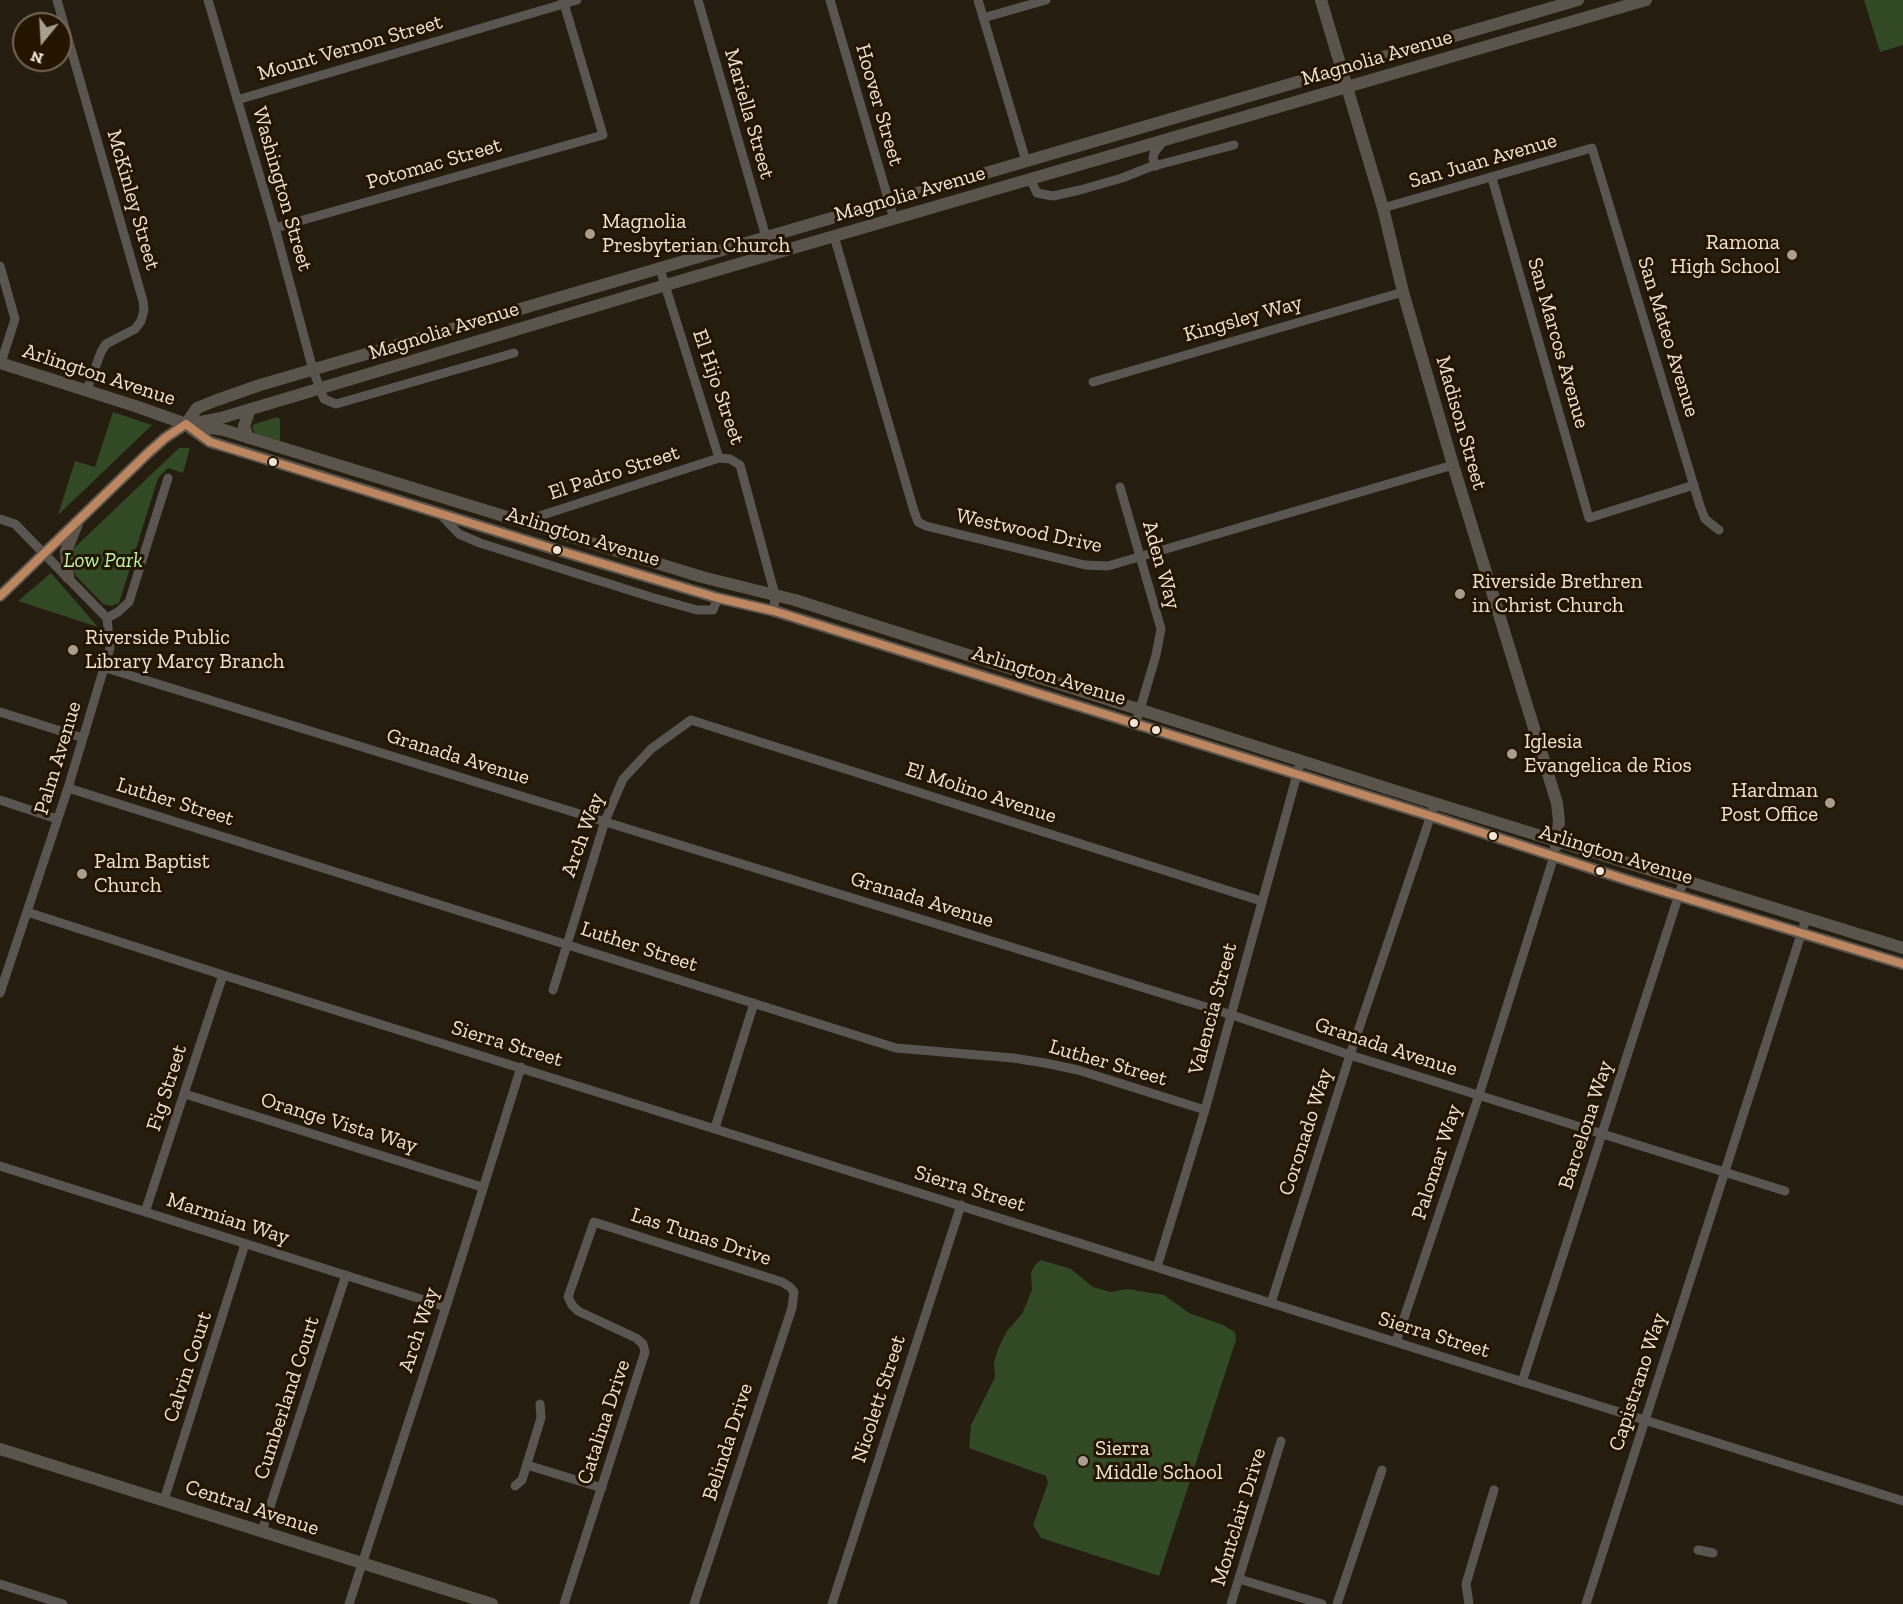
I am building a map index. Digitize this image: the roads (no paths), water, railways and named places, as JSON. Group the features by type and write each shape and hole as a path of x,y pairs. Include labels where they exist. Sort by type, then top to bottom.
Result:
{"main road":[{"name":"Madison Street","path":"1321,0 1383,208 1403,292 1453,465 1557,803 1559,821 1554,856"},
{"name":"Magnolia Avenue","path":"0,596 147,454 186,424 198,408 260,385 1578,0"},
{"name":"Magnolia Avenue","path":"186,424 221,418 666,285 1646,0"},
{"name":"Arlington Avenue","path":"0,363 186,424 224,430 702,578 775,595 1903,948"},
{"path":"248,438 244,426 250,409"},
{"name":"Arlington Avenue","path":"186,424 210,442 557,550 718,598 774,611 1296,776 1431,816 1679,896 1903,964"},
{"path":"68,577 66,551 78,520"},
{"name":"Central Avenue","path":"0,1449 492,1604"}],"street":[{"name":"McKinley Street","path":"57,0 144,310 141,321 135,329 106,344 87,390"},
{"name":"Washington Street","path":"208,0 320,389"},
{"name":"Mount Vernon Street","path":"237,100 563,2 577,0"},
{"name":"Mariella Street","path":"698,0 766,237"},
{"name":"Hoover Street","path":"830,0 894,219"},
{"path":"978,0 1026,161"},
{"path":"983,18 1046,0"},
{"name":"Potomac Street","path":"275,228 603,135 563,2"},
{"path":"1156,166 1153,159 1154,153 1164,140"},
{"path":"1030,179 1037,193 1053,196 1234,145"},
{"name":"San Juan Avenue","path":"1383,208 1592,148"},
{"name":"San Mateo Avenue","path":"1592,148 1705,519 1719,530"},
{"name":"San Marcos Avenue","path":"1492,178 1589,518 1694,485"},
{"name":"Westwood Drive","path":"834,236 918,522 926,526 1085,565 1108,566 1453,465"},
{"path":"0,266 15,319 0,363"},
{"name":"El Hijo Street","path":"660,268 719,458 730,459 740,465 775,595 774,611"},
{"name":"Kingsley Way","path":"1093,382 1403,292"},
{"path":"320,389 324,399 336,404 514,353"},
{"name":"El Padro Street","path":"521,522 719,458"},
{"path":"0,519 15,524 45,552 107,618 129,602 168,478"},
{"name":"Aden Way","path":"1120,487 1161,629 1136,724"},
{"path":"439,514 459,534 480,543 697,610 713,610 718,598"},
{"path":"552,566 557,550"},
{"name":"Palm Avenue","path":"0,993 106,668 110,648 107,618"},
{"name":"Granada Avenue","path":"106,668 1232,1015 1350,1055 1602,1132 1726,1173"},
{"path":"0,712 83,738"},
{"name":"Arch Way","path":"553,990 605,821 623,779 651,749 691,720"},
{"name":"El Molino Avenue","path":"691,720 1261,901"},
{"name":"Valencia Street","path":"1157,1267 1232,1015 1301,760"},
{"name":"Luther Street","path":"68,788 896,1048 1045,1063 1205,1110"},
{"path":"0,800 57,819"},
{"name":"Coronado Way","path":"1271,1303 1350,1055 1435,803"},
{"name":"Palomar Way","path":"1396,1342 1479,1095 1554,856"},
{"name":"Barcelona Way","path":"1522,1382 1684,879"},
{"name":"Sierra Street","path":"27,912 1903,1501"},
{"name":"Capistrano Way","path":"1586,1604 1806,919"},
{"name":"Fig Street","path":"145,1212 223,975"},
{"path":"715,1128 754,1003"},
{"name":"Arch Way","path":"349,1604 521,1067"},
{"name":"Orange Vista Way","path":"185,1094 482,1187"},
{"name":"Marmian Way","path":"0,1166 446,1307"},
{"path":"1726,1173 1785,1191"},
{"name":"Nicolett Street","path":"832,1604 961,1205"},
{"name":"Las Tunas Drive","path":"594,1222 782,1282 794,1292"},
{"name":"Catalina Drive","path":"564,1604 645,1352 643,1344 636,1338 578,1311 568,1297 594,1222"},
{"name":"Calvin Court","path":"164,1500 246,1244"},
{"name":"Cumberland Court","path":"262,1531 346,1275"},
{"name":"Belinda Drive","path":"694,1604 792,1308 794,1292"},
{"path":"515,1486 522,1480 541,1418 540,1404"},
{"name":"Montclair Drive","path":"1231,1604 1281,1441"},
{"path":"526,1465 602,1488"},
{"path":"1337,1604 1382,1470"},
{"path":"1469,1604 1466,1584 1494,1490"},
{"path":"1698,1550 1713,1553"},
{"path":"1239,1579 1322,1604"},
{"path":"0,1584 63,1604"}],"place":[{"name":"Magnolia Presbyterian Church","path":"590,234"},
{"name":"Ramona High School","path":"1792,255"},
{"name":"Riverside Brethren in Christ Church","path":"1460,594"},
{"name":"Riverside Public Library Marcy Branch","path":"73,650"},
{"name":"Iglesia Evangelica de Rios","path":"1512,754"},
{"name":"Hardman Post Office","path":"1830,803"},
{"name":"Palm Baptist Church","path":"82,874"},
{"name":"Sierra Middle School","path":"1083,1461"}],"park label":[{"name":"Low Park","path":"103,561"}]}
